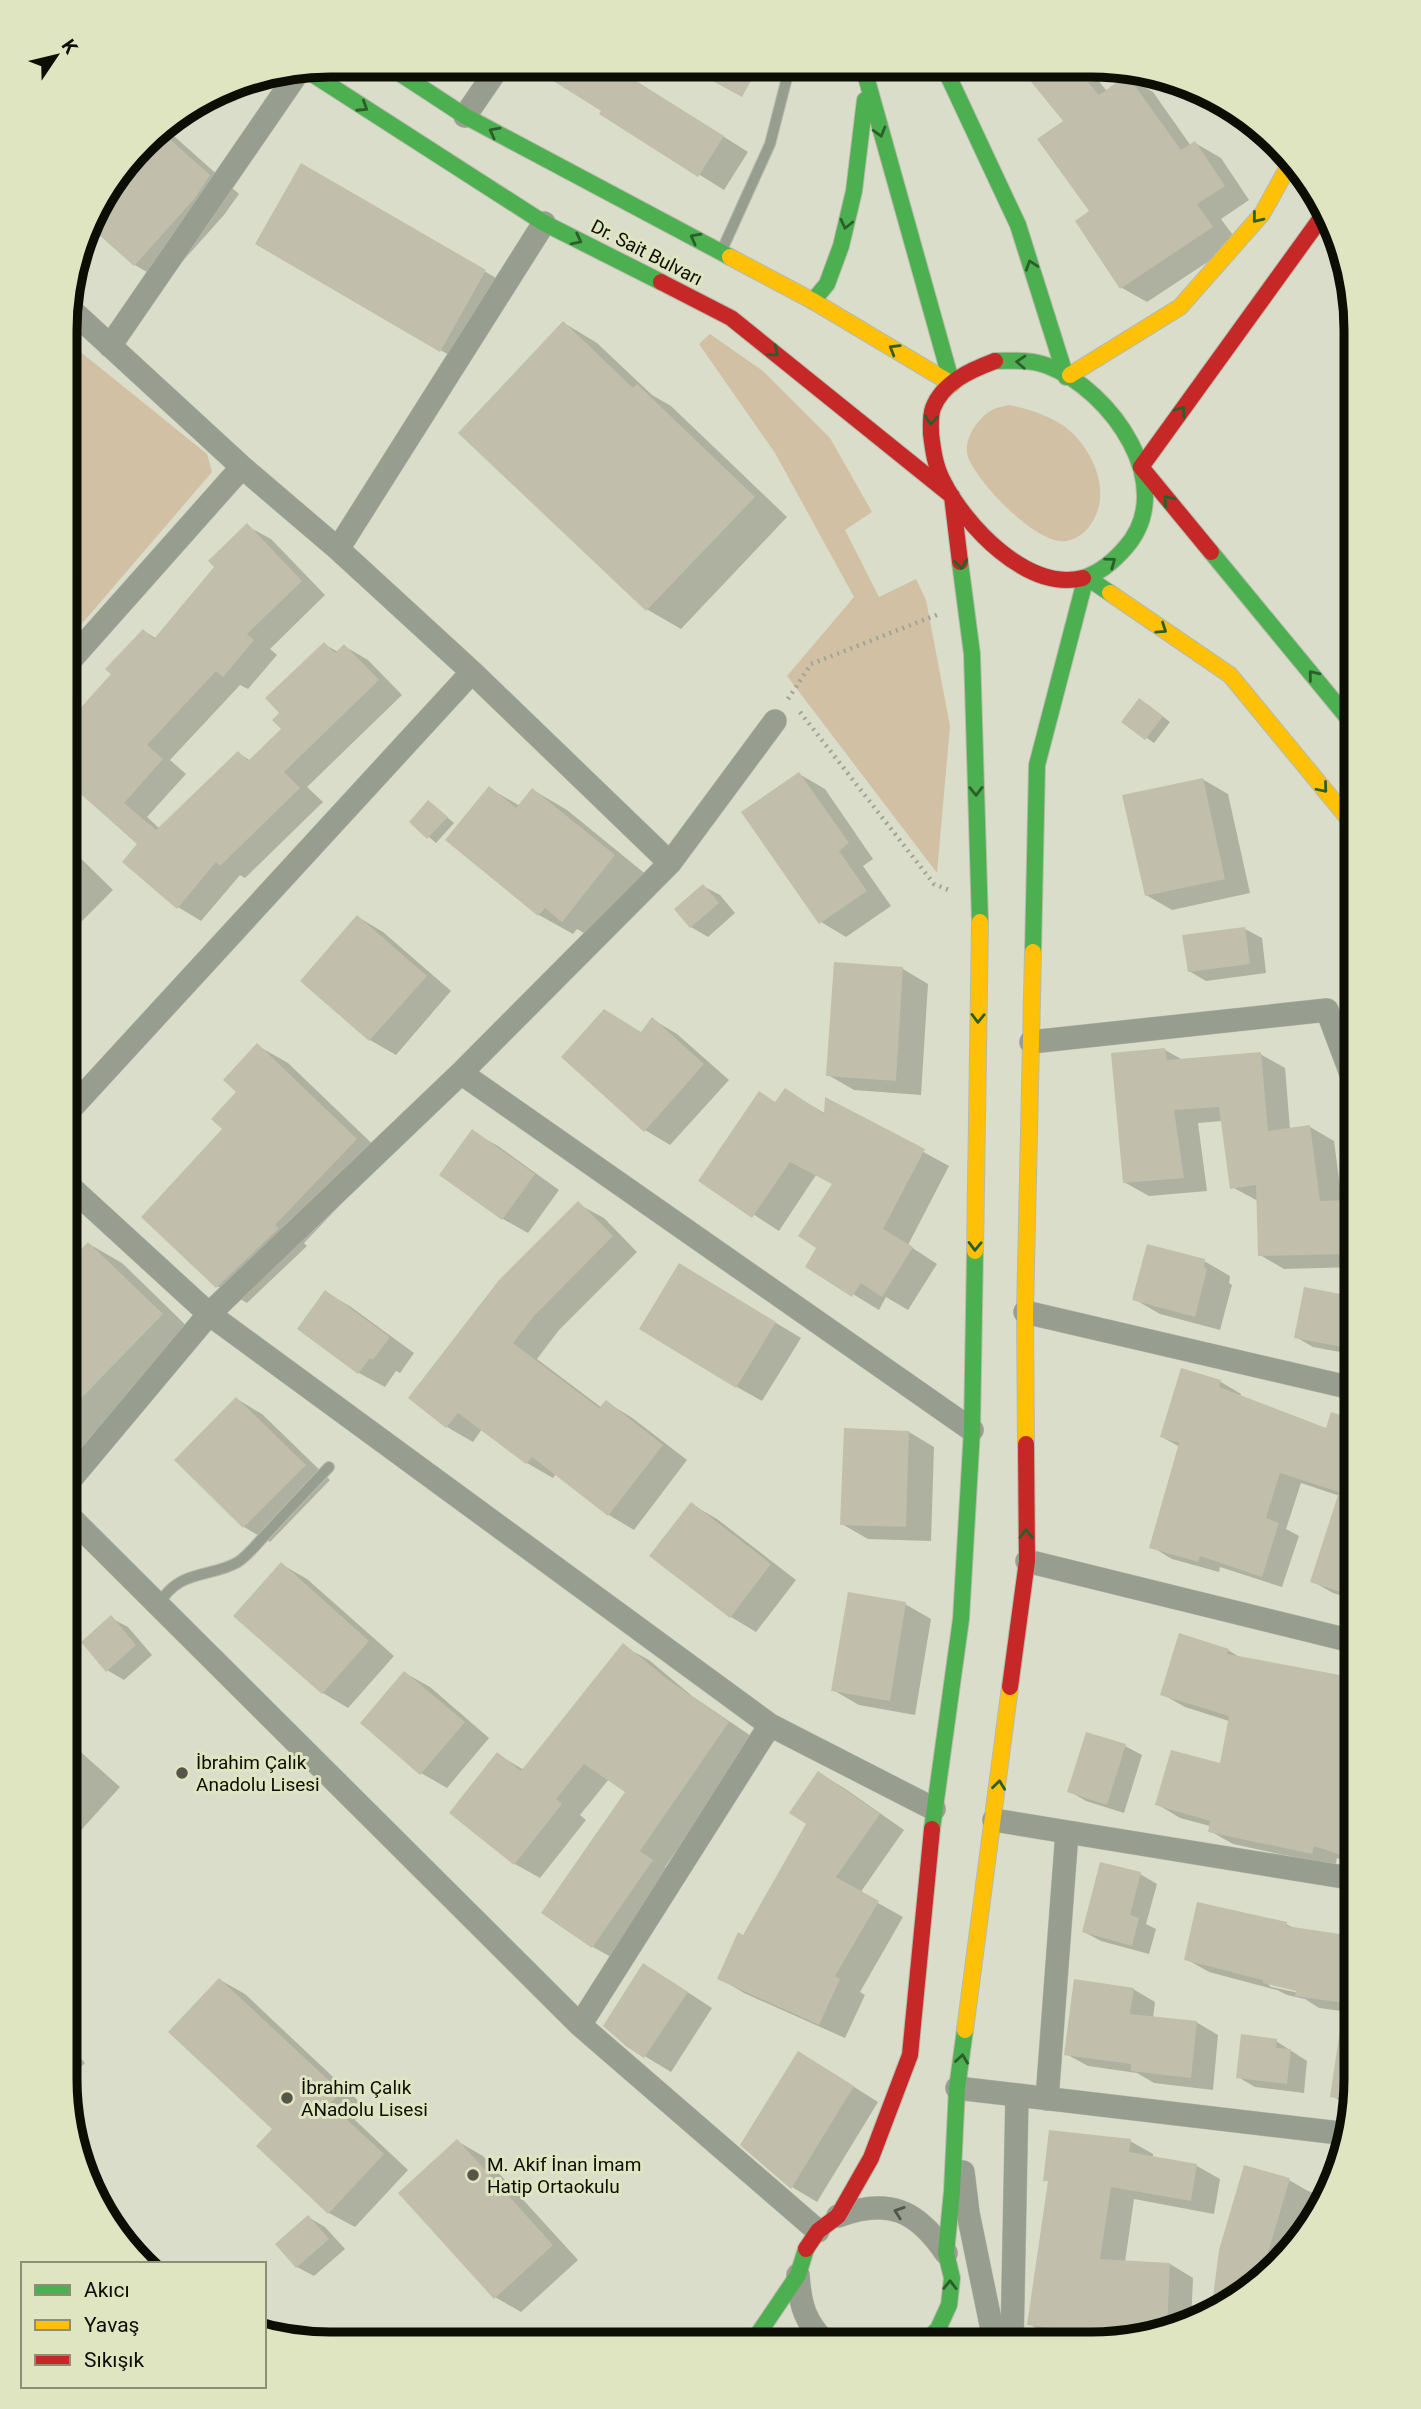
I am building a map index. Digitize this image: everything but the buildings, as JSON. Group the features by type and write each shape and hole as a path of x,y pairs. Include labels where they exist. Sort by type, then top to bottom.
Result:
{"main road":[{"name":"Dr. Sait Bulvarı","path":"405,77 465,116 813,301 952,384"},
{"path":"865,77 952,384"},
{"path":"949,77 1018,225 1066,377"},
{"name":"Dr. Sait Bulvarı","path":"318,78 544,223 731,318 952,496"},
{"path":"813,301 827,284 841,246 854,191 866,84"},
{"path":"1066,377 1180,307 1262,214 1287,170"},
{"path":"1141,467 1319,220"},
{"path":"995,361 1027,361 1053,368 1066,377 1099,402 1120,426 1141,467 1145,481 1146,506 1141,528 1124,552 1098,572 1067,581 1039,573 1008,557 981,535 952,496 935,460 930,438 932,409 946,389 968,371 995,361"},
{"path":"1141,467 1344,713"},
{"path":"760,2332 798,2276 804,2252 818,2231 838,2216 871,2158 910,2055 934,1809 961,1619 972,1430 979,903 972,654 952,496"},
{"path":"1086,577 1230,675 1344,813"},
{"path":"935,2332 949,2305 952,2278 946,2253 957,2088 1027,1562 1025,1311 1037,765 1086,577"}],"street":[{"path":"465,116 492,77"},
{"path":"110,346 293,80"},
{"path":"338,549 544,223"},
{"path":"78,316 472,672 670,863"},
{"path":"77,652 242,467"},
{"path":"77,1102 472,672"},
{"path":"77,1472 209,1314 460,1073 670,863 775,721"},
{"path":"1031,1042 1327,1010 1344,1055"},
{"path":"460,1073 972,1430"},
{"path":"77,1193 209,1314 770,1725 934,1809"},
{"path":"1025,1311 1344,1386"},
{"path":"77,1524 580,2025 818,2231"},
{"path":"1027,1562 1344,1639"},
{"path":"580,2025 770,1725"},
{"path":"994,1820 1344,1877"},
{"path":"1047,2099 1067,1832"},
{"path":"957,2088 1338,2133"},
{"path":"1012,2332 1017,2095"},
{"path":"956,2119 968,2213 993,2332"},
{"path":"838,2216 861,2208 886,2207 909,2215 931,2231 946,2253"},
{"path":"798,2276 799,2300 809,2323 817,2332"}],"lane":[{"path":"721,252 770,144 787,77"},
{"path":"159,1605 163,1598 184,1580 197,1574 222,1569 243,1558 329,1467"}],"path":[{"path":"775,721 811,664 966,603"},
{"path":"798,709 934,884 979,903"}],"shaded area":[{"path":"710,334 763,371 830,438 872,512 845,530 879,597 916,579 926,600 950,726 937,873 787,676 854,597 775,453 699,344"},
{"path":"77,349 207,454 212,472 77,629"},
{"path":"1009,405 1037,413 1064,426 1074,434 1096,468 1099,507 1089,527 1075,538 1066,541 1054,540 1025,523 995,496 968,457 967,443 973,429 988,412"}],"traffic: fast":[{"path":"405,77 465,116 730,257"},
{"path":"866,77 952,384"},
{"path":"949,77 1018,225 1066,377 1070,375"},
{"path":"318,78 544,223 661,282"},
{"path":"813,301 827,284 841,246 854,191 865,100"},
{"path":"995,361 1035,362 1072,378 1094,396 1114,418 1130,443 1141,469 1145,496 1140,523 1117,557 1101,570 1083,578"},
{"path":"1211,552 1344,713"},
{"path":"960,562 972,654 980,922"},
{"path":"1033,952 1037,765 1086,577 1110,593"},
{"path":"932,1829 961,1619 972,1430 975,1251"},
{"path":"935,2332 949,2305 952,2278 946,2253 957,2088 965,2030"},
{"path":"759,2332 798,2275 806,2249"}],"traffic: slow":[{"path":"1070,375 1180,307 1262,214 1287,170"},
{"path":"730,257 813,301 952,384"},
{"path":"1110,593 1230,675 1344,813"},
{"path":"975,1251 980,922"},
{"path":"1026,1444 1025,1312 1033,952"},
{"path":"965,2030 1010,1687"}],"traffic: jam":[{"path":"1211,552 1141,467 1319,220"},
{"path":"661,282 731,318 952,496 960,562"},
{"path":"995,361 967,373 951,384 933,408 931,434 940,475 966,517 1000,551 1041,575 1062,580 1083,578"},
{"path":"1010,1687 1027,1561 1026,1444"},
{"path":"806,2249 818,2231 838,2216 871,2158 910,2055 932,1829"}],"place":[{"name":"İbrahim Çalık Anadolu Lisesi","path":"182,1773"},
{"name":"İbrahim Çalık ANadolu Lisesi","path":"287,2098"},
{"name":"M. Akif İnan İmam Hatip Ortaokulu","path":"473,2175"}]}
